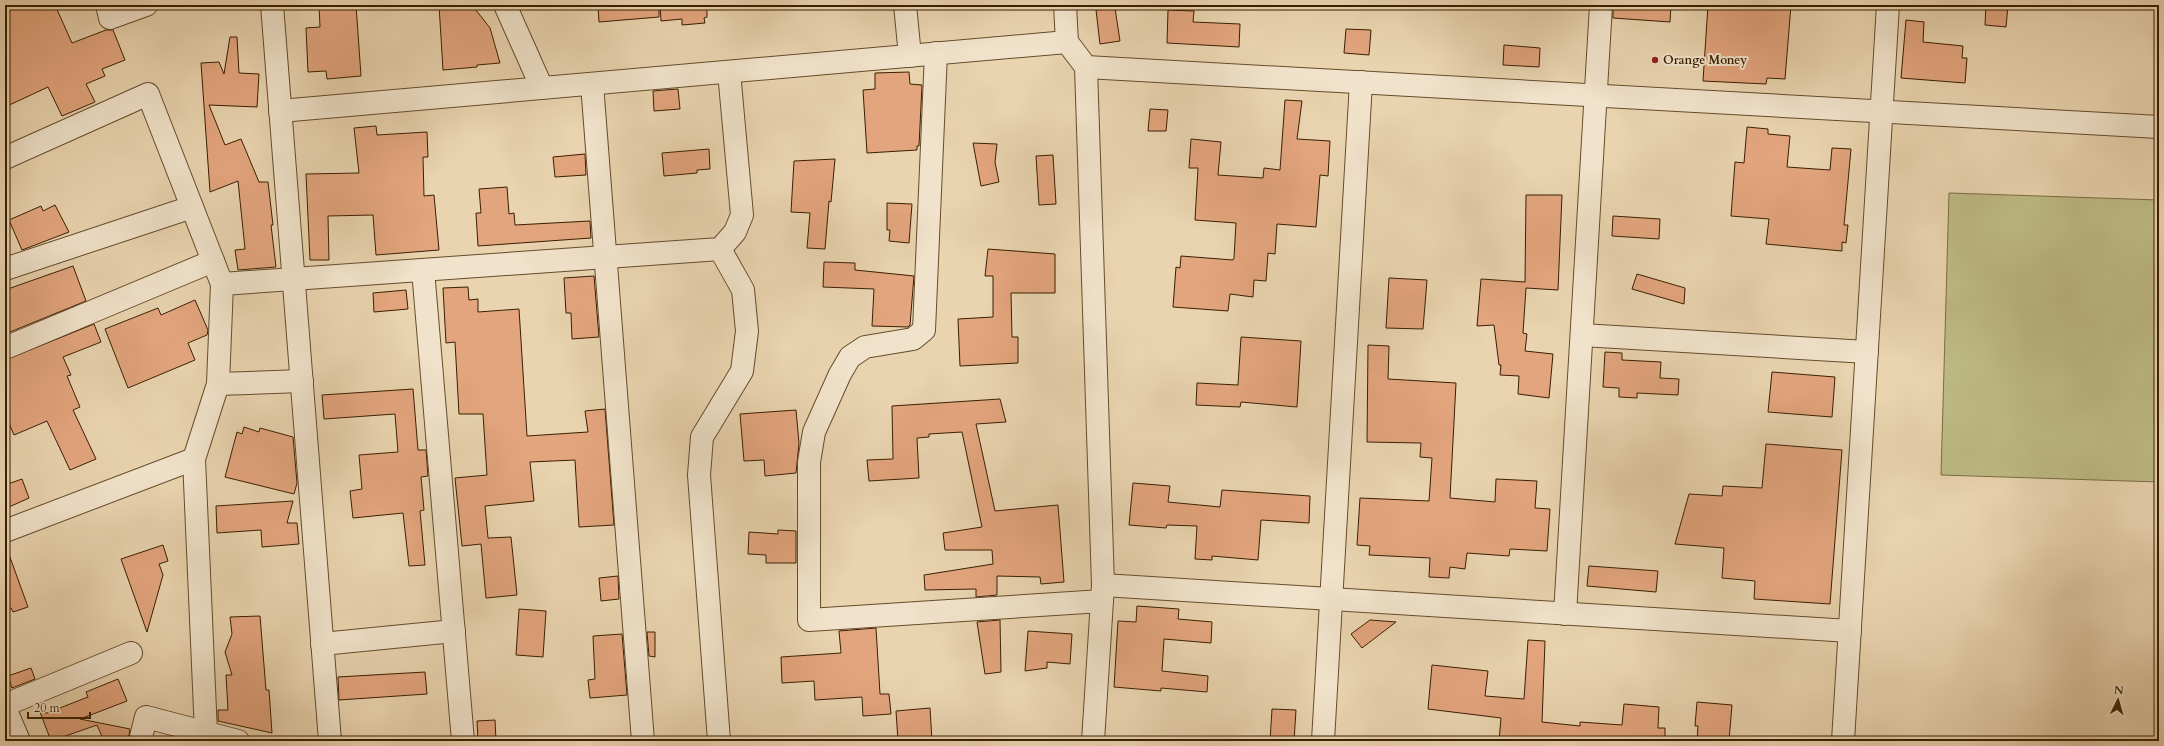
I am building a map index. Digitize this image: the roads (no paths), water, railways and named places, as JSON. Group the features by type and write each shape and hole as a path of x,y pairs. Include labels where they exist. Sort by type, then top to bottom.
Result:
{"street":[{"path":"106,5 110,18 146,5"},
{"path":"272,5 330,741"},
{"path":"505,5 542,88"},
{"path":"905,5 910,56"},
{"path":"1065,5 1067,42 1086,67 1102,593 1093,741"},
{"path":"1565,614 1601,5"},
{"path":"1844,741 1888,5"},
{"path":"280,111 1067,42"},
{"path":"936,53 924,330 914,339 865,347 850,357 840,374 814,432 809,462 809,620 1102,593 1331,599 1850,632"},
{"path":"1086,67 2159,127"},
{"path":"222,284 720,248 735,232 742,215 729,72"},
{"path":"1323,741 1361,82"},
{"path":"592,84 642,741"},
{"path":"5,158 148,94 222,284 218,384 194,459 206,733"},
{"path":"5,269 192,207"},
{"path":"719,741 699,475 702,437 742,371 747,331 742,290 720,248"},
{"path":"5,348 213,261"},
{"path":"423,270 463,741"},
{"path":"1582,335 1867,352"},
{"path":"218,384 302,381"},
{"path":"5,531 194,459"},
{"path":"322,644 454,631"},
{"path":"5,705 132,653"},
{"path":"5,708 19,741"},
{"path":"140,741 146,717 238,741"}],"place":[{"name":"Orange Money","path":"1655,60"}]}
